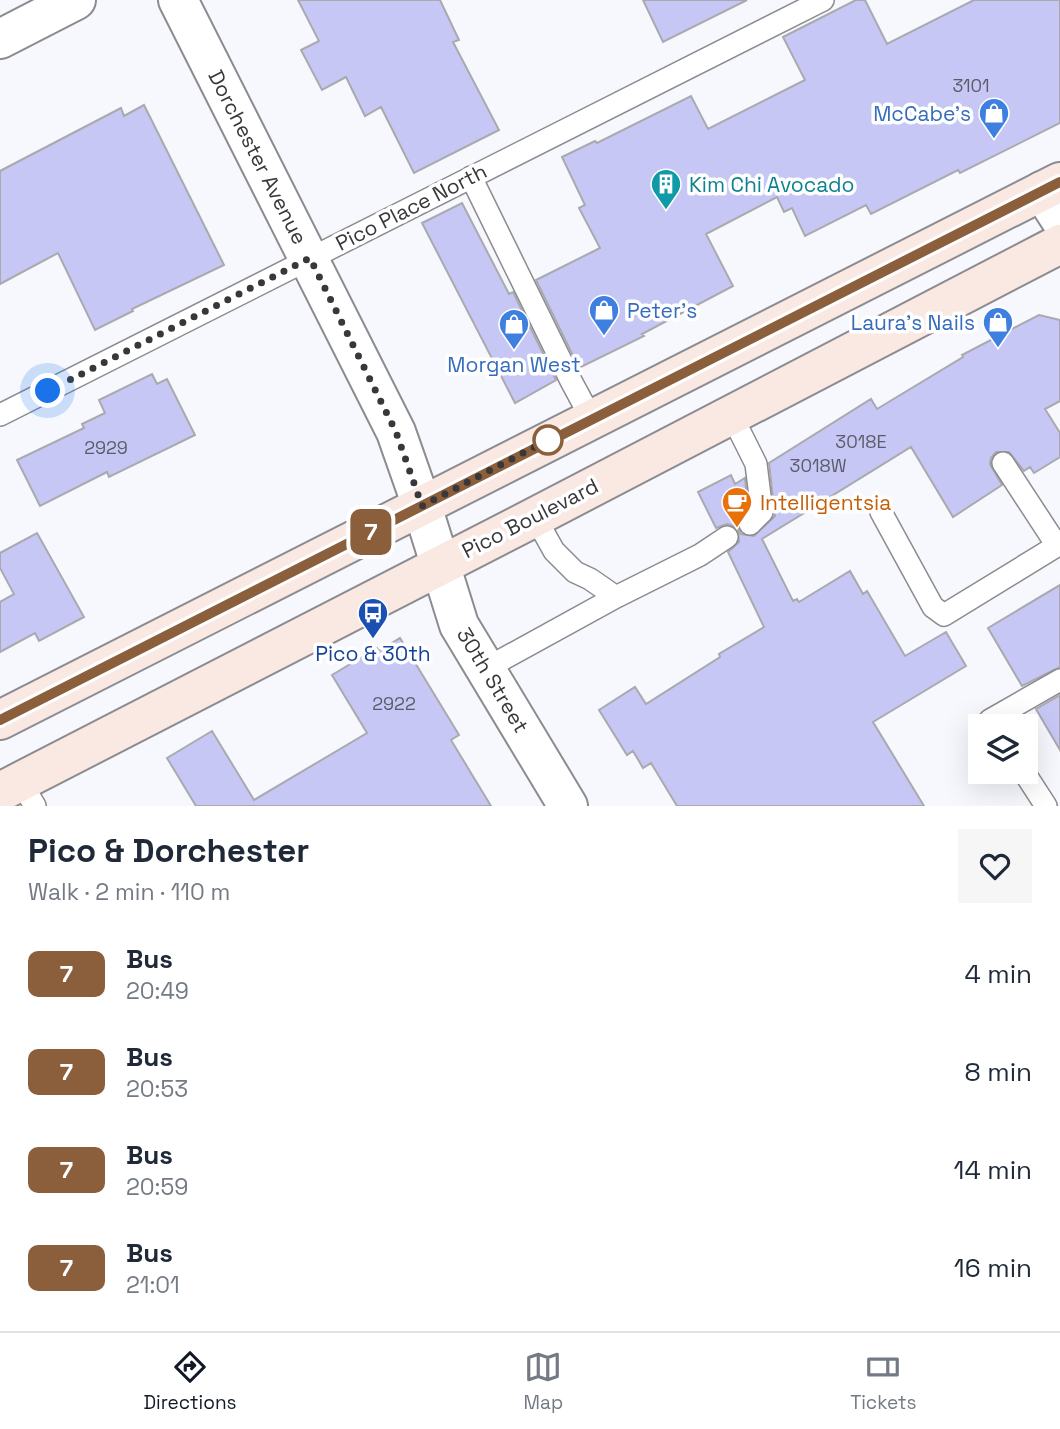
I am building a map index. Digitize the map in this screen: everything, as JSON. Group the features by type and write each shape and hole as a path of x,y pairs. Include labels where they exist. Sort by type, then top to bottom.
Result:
{"main road":[{"path":"0,720 591,418 1054,197"},
{"name":"Pico Boulevard","path":"18,793 441,564 1060,244"}],"street":[{"path":"0,39 76,0"},
{"name":"Dorchester Avenue","path":"178,0 396,432 422,506"},
{"name":"30th Street","path":"422,506 459,625 568,806"}],"lane":[{"name":"Pico Place North","path":"0,415 823,0"},
{"path":"471,177 591,418"},
{"path":"731,414 756,464 762,512 750,524"},
{"path":"881,512 933,607 944,615 1060,543 1052,538 1003,463"},
{"path":"535,517 547,541 575,572 616,597"},
{"path":"485,669 616,597 700,555 727,537"},
{"path":"1000,714 1060,680"},
{"path":"1032,784 1046,806"}],"building":[{"path":"298,0 440,0 459,40 453,42 499,130 414,173 381,107 365,116 346,77 322,90 301,50 319,41"},
{"path":"643,0 747,0 663,42"},
{"path":"856,0 865,0 887,44 974,0 1060,0 1060,123 871,214 866,205 805,236 792,208 784,212 777,197 706,234 733,286 642,334 644,336 579,368 536,280 600,248 579,208 585,205 562,157 595,141 597,143 691,96 708,129 805,80 783,37"},
{"path":"144,105 224,265 132,309 133,311 95,330 58,253 0,284 0,171 121,108 124,116"},
{"path":"462,203 509,294 513,292 556,380 515,403 422,223"},
{"path":"1039,315 1060,320 1060,401 1045,409 1060,433 1060,457 1034,473 1030,467 1024,471 1009,452 996,452 990,464 1002,485 953,517 911,447 762,539 793,601 797,599 799,602 850,571 863,594 867,591 905,656 946,632 966,666 873,722 924,806 677,806 651,763 643,768 633,751 627,755 599,710 635,687 646,704 764,627 728,552 739,542 738,530 727,524 716,528 698,492 731,475 735,484 745,478 748,507 738,520 737,527 741,534 754,536 775,516 769,463 871,399 877,409 963,357 962,355"},
{"path":"152,374 157,384 167,379 195,435 109,477 107,472 40,506 17,460 84,428 82,424 105,413 99,400"},
{"path":"37,533 84,617 39,641 35,633 0,652 0,602 14,594 0,568 0,553"},
{"path":"1060,585 1060,667 1022,686 988,628"},
{"path":"400,638 459,735 451,740 491,806 196,806 167,758 212,731 254,800 367,733 332,675 377,648 379,651"},
{"path":"1060,695 1060,750 1036,709"}],"bus line":[{"name":"7","path":"0,720 1060,182"}],"place":[{"name":"McCabe's","path":"994,140"},
{"name":"Kim Chi Avocado","path":"666,211"},
{"name":"Peter's","path":"604,337"},
{"name":"Laura's Nails","path":"998,349"},
{"name":"Morgan West","path":"514,351"},
{"name":"Intelligentsia","path":"737,529"},
{"name":"Pico & 30th","path":"373,640"}],"route":[{"path":"48,391 310,258 396,432 422,506 548,440"}]}
